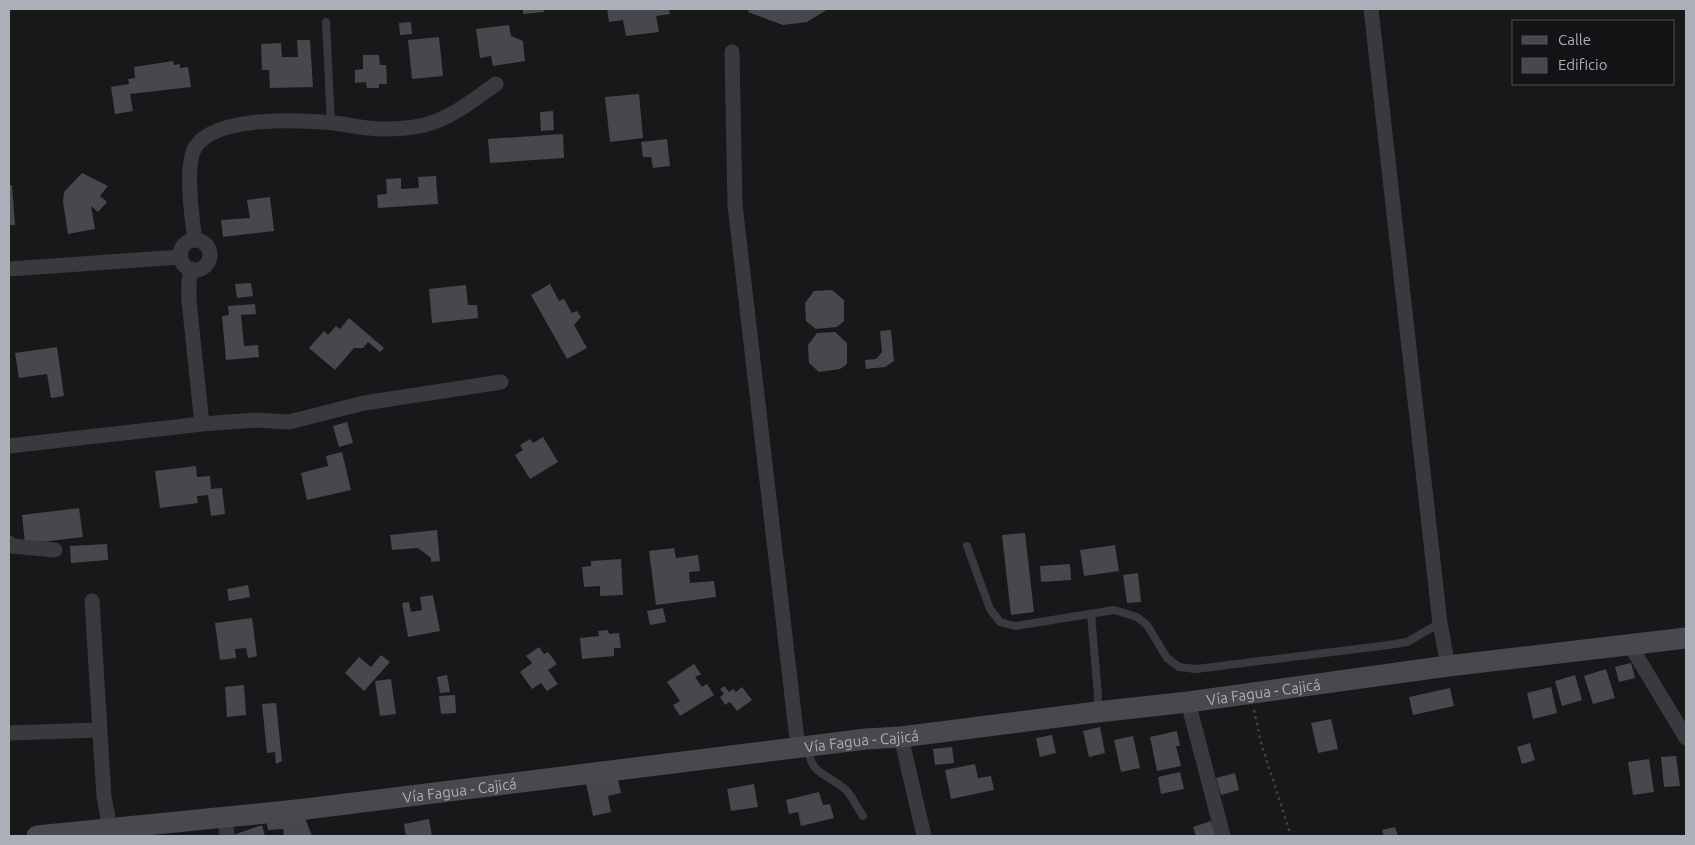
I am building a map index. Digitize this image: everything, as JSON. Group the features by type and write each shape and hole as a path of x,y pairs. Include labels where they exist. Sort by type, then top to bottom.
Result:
{"street":[{"path":"1371,9 1440,623 1448,666"},
{"path":"732,52 735,205 803,748"},
{"path":"194,240 190,194 191,159 195,148 202,139 215,132 232,125 258,122 331,123 382,130 424,125 450,115 496,84"},
{"path":"194,240 205,243 209,249 210,256 202,268 192,269 184,264 181,257 184,245 194,240"},
{"path":"9,269 181,257"},
{"path":"192,269 189,282 189,301 202,424"},
{"path":"9,446 202,424 256,420 289,422 364,403 501,382"},
{"path":"9,543 12,546 55,550"},
{"path":"92,601 104,797 110,828"},
{"name":"Vía Fagua - Cajicá","path":"37,836 110,828 226,827 866,739 901,737 1188,702 1448,666 1686,638"},
{"path":"1630,645 1686,738"},
{"path":"1188,702 1222,836"},
{"path":"9,733 99,730"},
{"path":"901,737 924,836"}],"lane":[{"path":"326,22 331,123"},
{"path":"967,546 990,608 1000,622 1016,626 1114,610 1137,617 1147,625 1167,658 1179,667 1196,669 1407,642 1440,623"},
{"path":"1092,614 1098,695 1097,712"},
{"path":"803,748 820,773 836,781 847,791 862,816"}],"path":[{"path":"1250,694 1261,743 1291,836"}],"building":[{"path":"523,9 544,9 544,12 523,14"},
{"path":"607,9 669,9 670,14 656,16 659,32 626,36 623,20 609,22"},
{"path":"749,9 828,9 807,22 783,25 748,12"},
{"path":"411,22 412,34 400,35 399,23"},
{"path":"509,25 511,36 523,41 525,61 493,66 491,56 480,58 476,29"},
{"path":"439,37 443,76 412,79 408,40"},
{"path":"297,40 310,40 313,87 270,88 269,70 262,70 261,44 281,43 282,57 298,57"},
{"path":"363,55 379,55 380,65 386,65 387,84 379,84 379,88 367,88 366,82 355,83 355,70 363,69"},
{"path":"173,61 174,65 180,64 180,68 188,67 191,87 130,94 133,111 115,114 111,87 129,84 128,79 135,78 134,67"},
{"path":"639,94 643,138 610,142 605,97"},
{"path":"553,111 554,130 541,131 540,112"},
{"path":"563,134 564,158 490,163 488,139"},
{"path":"667,139 670,166 653,168 651,157 643,157 641,142"},
{"path":"82,173 108,186 100,196 107,202 98,212 91,206 95,229 68,234 63,202 64,192"},
{"path":"436,176 438,204 378,208 377,195 387,194 386,179 401,178 401,189 419,188 418,177"},
{"path":"9,185 12,185 15,225 9,225"},
{"path":"270,197 274,231 223,237 221,220 250,218 247,200"},
{"path":"251,283 253,296 237,298 235,284"},
{"path":"550,284 559,301 564,299 572,313 577,311 581,317 574,325 587,348 567,359 531,295"},
{"path":"466,285 468,305 477,305 478,318 432,323 429,289"},
{"path":"832,290 844,300 844,321 837,327 816,329 806,321 805,303 814,291"},
{"path":"255,304 256,314 241,315 244,346 258,345 259,357 226,360 222,316 229,315 228,306"},
{"path":"349,318 384,348 380,352 368,342 363,348 354,348 335,370 309,348 324,331 328,335 336,326 340,329"},
{"path":"891,330 894,361 885,367 866,369 865,360 876,359 882,352 880,331"},
{"path":"835,332 847,343 847,364 840,369 819,372 809,363 808,345 817,333"},
{"path":"57,347 64,396 51,398 47,374 19,378 15,353"},
{"path":"347,422 353,443 339,447 333,426"},
{"path":"543,437 558,462 530,479 515,455 523,450 520,445 530,439 533,443"},
{"path":"342,452 351,490 307,500 301,473 328,466 326,456"},
{"path":"196,466 197,477 210,476 211,489 222,488 225,514 211,516 208,495 197,496 198,503 160,508 155,471"},
{"path":"79,508 83,537 25,544 22,515"},
{"path":"437,530 440,561 431,562 431,558 418,548 392,550 390,535"},
{"path":"1025,533 1034,612 1011,615 1002,535"},
{"path":"107,544 108,560 71,563 70,546"},
{"path":"1115,545 1119,571 1084,576 1080,550"},
{"path":"674,548 676,558 698,555 700,571 689,572 690,583 714,581 716,597 656,605 649,551"},
{"path":"621,559 623,595 600,596 600,586 584,587 582,567 591,566 591,561"},
{"path":"1070,564 1071,580 1041,582 1040,566"},
{"path":"1138,573 1141,602 1127,603 1123,575"},
{"path":"248,585 250,597 229,601 227,589"},
{"path":"433,595 440,631 408,637 402,603 409,602 411,612 422,610 420,597"},
{"path":"663,608 666,622 650,625 647,611"},
{"path":"252,618 257,656 248,658 246,648 235,649 236,658 220,660 215,623"},
{"path":"608,630 609,634 619,633 621,648 614,648 614,656 582,659 580,638 599,636 598,631"},
{"path":"539,647 544,654 548,652 557,664 548,670 558,684 547,691 541,683 532,689 520,672 532,663 526,656"},
{"path":"381,655 390,662 364,691 345,673 359,657 371,667"},
{"path":"1631,663 1635,678 1619,682 1615,667"},
{"path":"694,664 701,674 695,677 702,687 707,684 714,695 680,716 673,705 680,701 667,682"},
{"path":"1606,669 1615,698 1593,704 1584,676"},
{"path":"447,675 450,692 440,693 437,677"},
{"path":"1575,675 1582,700 1562,706 1555,681"},
{"path":"391,679 396,714 380,716 375,681"},
{"path":"244,685 246,715 227,717 225,687"},
{"path":"724,686 729,692 733,689 736,692 742,687 752,700 737,711 730,702 725,705 720,697 724,694 720,689"},
{"path":"1551,687 1557,713 1533,719 1527,693"},
{"path":"1450,688 1454,706 1413,715 1409,697"},
{"path":"455,695 456,713 441,714 439,696"},
{"path":"276,703 282,761 276,764 275,752 267,753 262,704"},
{"path":"1331,719 1338,749 1318,753 1311,723"},
{"path":"1100,727 1105,753 1089,757 1083,731"},
{"path":"1177,731 1180,746 1176,746 1181,766 1157,771 1150,737"},
{"path":"1052,735 1056,753 1040,757 1036,738"},
{"path":"1133,736 1140,768 1121,772 1114,740"},
{"path":"1530,743 1535,760 1522,764 1517,747"},
{"path":"952,747 954,763 935,765 933,749"},
{"path":"1676,756 1680,786 1664,787 1661,757"},
{"path":"1649,759 1654,792 1633,795 1628,762"},
{"path":"975,764 978,778 991,776 994,790 951,799 945,770"},
{"path":"1180,772 1184,789 1161,794 1158,777"},
{"path":"1235,773 1239,790 1221,795 1216,778"},
{"path":"617,776 621,793 608,796 611,812 593,816 586,783"},
{"path":"754,784 758,807 731,811 727,789"},
{"path":"819,792 823,805 830,804 834,818 801,826 798,812 789,814 786,800"},
{"path":"305,818 312,836 284,836 283,829 268,830 266,820"},
{"path":"429,819 432,836 406,836 404,824"},
{"path":"1211,821 1216,836 1196,836 1193,827"},
{"path":"262,825 265,836 233,836 233,835"},
{"path":"1395,827 1398,836 1384,836 1382,830"}]}
